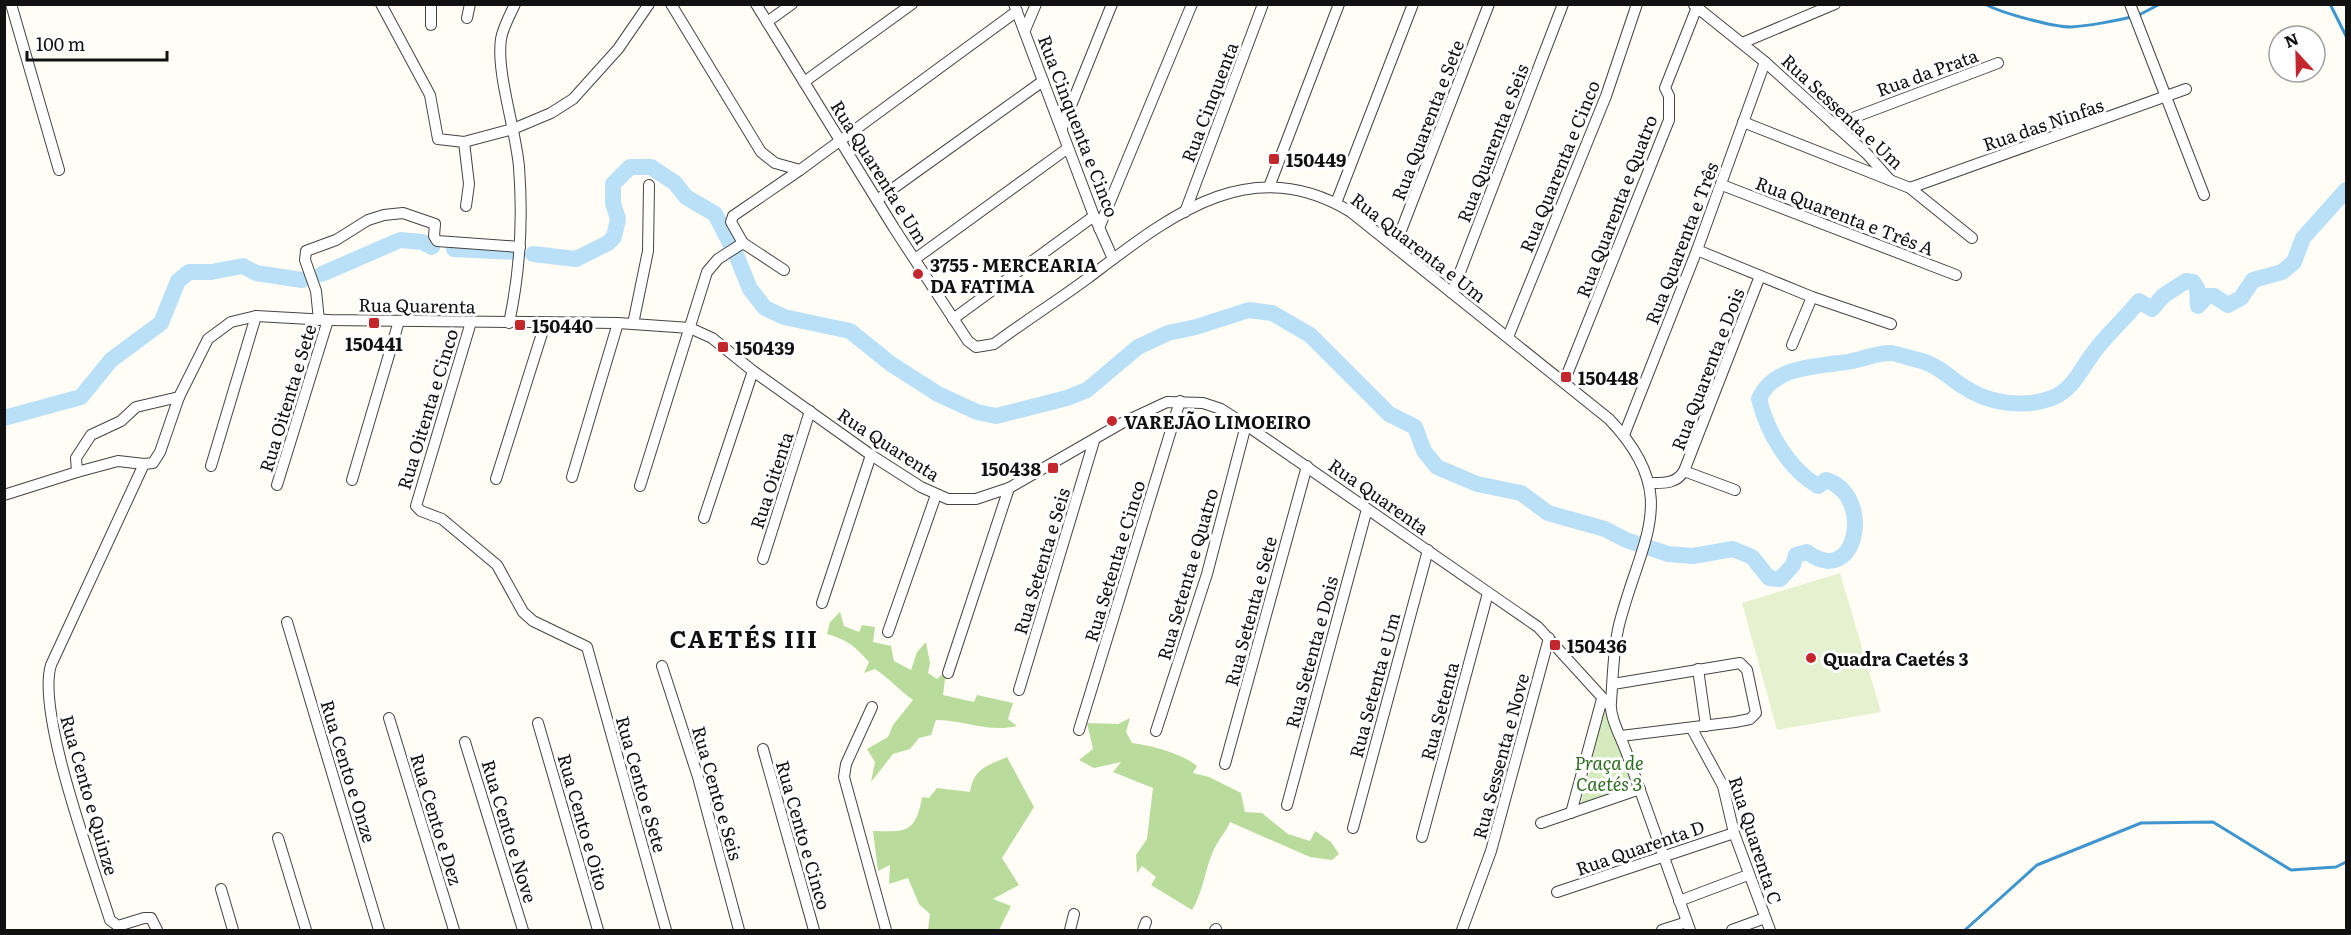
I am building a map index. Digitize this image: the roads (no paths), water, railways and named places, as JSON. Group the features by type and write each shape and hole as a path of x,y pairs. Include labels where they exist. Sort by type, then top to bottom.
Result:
{"street":[{"path":"381,4 430,95 438,139 464,142 513,129 573,99 618,49 649,4"},
{"path":"431,4 431,25"},
{"path":"467,18 470,4"},
{"path":"509,323 520,247 519,167 500,52 503,31 515,4"},
{"path":"671,4 761,152 775,163 800,171"},
{"name":"Rua Quarenta e Um","path":"756,4 953,319 968,341 976,346 994,344 1113,259 1215,195 1269,187 1298,190 1336,203 1395,246 1564,382 1623,435 1633,446 1650,483 1651,508 1642,552 1619,627 1609,696 1571,813"},
{"path":"767,22 792,4"},
{"path":"804,82 912,4"},
{"path":"1025,30 1036,4"},
{"path":"1062,128 1112,4"},
{"path":"1099,228 1192,4"},
{"name":"Rua Cinquenta","path":"1185,212 1263,4"},
{"path":"1269,187 1339,4"},
{"path":"1336,203 1413,4"},
{"name":"Rua Quarenta e Sete","path":"1395,246 1489,4"},
{"name":"Rua Quarenta e Seis","path":"1452,293 1563,4"},
{"name":"Rua Quarenta e Cinco","path":"1508,337 1606,96 1637,4"},
{"path":"1742,43 1835,4"},
{"name":"Rua Sessenta e Um","path":"1695,5 1765,62 1867,154 1890,180 1911,188 1972,238"},
{"name":"Rua Quarenta e Quatro","path":"1564,382 1669,120 1669,96 1665,88 1695,5"},
{"path":"2130,6 2204,195"},
{"path":"784,270 743,243 731,222 733,216 800,171 1016,8"},
{"name":"Rua Cinquenta e Cinco","path":"1016,8 1094,216 1113,259"},
{"path":"10,12 59,170"},
{"name":"Rua Quarenta e Três","path":"1623,435 1722,185 1765,62"},
{"name":"Rua da Prata","path":"1834,125 1998,63"},
{"path":"878,200 1043,81"},
{"name":"Rua das Ninfas","path":"1911,188 2186,89"},
{"path":"1743,122 1890,180"},
{"path":"464,142 469,184 466,206"},
{"path":"915,259 1068,148"},
{"path":"633,324 648,251 649,185"},
{"name":"Rua Quarenta e Três A","path":"1722,185 1956,275"},
{"path":"324,320 305,260 306,251 341,237 374,218 403,213 434,223 438,241 520,247"},
{"path":"953,319 1094,216"},
{"path":"640,486 707,272 718,259 743,243"},
{"path":"1697,250 1812,297 1891,324"},
{"name":"Rua Quarenta e Dois","path":"1650,483 1671,482 1679,479 1684,471 1760,276"},
{"path":"1792,345 1812,297"},
{"path":"211,466 256,316"},
{"name":"Rua Quarenta","path":"179,397 208,339 231,322 256,316 324,320 618,323 690,328 712,338 753,371 871,455 948,500 976,499 1009,488 1147,410 1167,402 1203,403 1221,409 1428,550 1549,638 1609,696 1688,926"},
{"name":"Rua Oitenta e Sete","path":"277,485 324,320"},
{"path":"352,480 399,321"},
{"name":"Rua Oitenta e Cinco","path":"471,322 416,506 420,511 442,519 497,565 523,612 533,621 587,647"},
{"path":"572,477 618,323"},
{"path":"496,479 545,324"},
{"path":"704,518 753,371"},
{"path":"4,495 118,461 153,463 158,458 179,397"},
{"path":"76,472 76,458 91,435 121,421 136,407 179,397"},
{"name":"Rua Setenta e Cinco","path":"1079,730 1180,401"},
{"name":"Rua Oitenta","path":"763,559 810,411"},
{"name":"Rua Setenta e Quatro","path":"1156,731 1207,574 1246,425"},
{"name":"Rua Setenta e Seis","path":"1019,690 1094,441"},
{"path":"822,603 871,455"},
{"name":"Rua Cento e Quinze","path":"144,464 51,665 47,693 59,748 111,923 118,926 144,918 155,926"},
{"name":"Rua Setenta e Sete","path":"1225,764 1306,466"},
{"path":"1684,471 1735,490"},
{"path":"948,673 1009,488"},
{"path":"888,632 936,495"},
{"name":"Rua Setenta e Dois","path":"1287,805 1367,509"},
{"name":"Rua Setenta e Um","path":"1353,828 1428,550"},
{"name":"Rua Setenta","path":"1422,837 1488,593"},
{"name":"Rua Cento e Onze","path":"287,622 379,930"},
{"name":"Rua Sessenta e Nove","path":"1462,930 1491,851 1549,638"},
{"name":"Rua Cento e Sete","path":"587,647 666,930"},
{"path":"1609,696 1698,669 1740,663 1746,666 1756,713 1750,719 1692,729 1621,736"},
{"name":"Rua Cento e Seis","path":"662,666 698,777 739,930"},
{"path":"1698,669 1706,726"},
{"path":"873,707 846,764 844,777 886,930"},
{"name":"Rua Cento e Dez","path":"389,718 454,930"},
{"name":"Rua Cento e Oito","path":"538,723 598,930"},
{"name":"Rua Quarenta C","path":"1692,729 1723,786 1734,833 1770,930"},
{"name":"Rua Cento e Nove","path":"465,742 523,930"},
{"name":"Rua Cento e Cinco","path":"763,749 814,930"},
{"path":"1541,823 1640,789"},
{"name":"Rua Quarenta D","path":"1557,892 1734,833"},
{"path":"278,838 306,930"},
{"path":"1679,901 1748,875"},
{"path":"221,889 232,930"},
{"path":"1070,930 1074,914"},
{"path":"1732,930 1765,918"},
{"path":"1662,930 1688,926"}],"waterway":[{"path":"1985,4 2040,22 2071,27 2131,17"},
{"path":"2137,16 2160,4"},
{"path":"2330,4 2346,36"},
{"path":"533,254 576,259 608,243 614,237 618,219 613,203 613,184 630,167 651,167 675,183 686,197 715,214 732,247"},
{"path":"735,252 750,289 765,308 784,317 850,331 891,364 938,394 977,412 996,416 1067,398 1087,390 1138,347 1168,333 1196,327 1249,310 1272,313 1310,335 1389,414 1415,427 1424,451 1437,467 1477,484 1521,493 1548,513 1605,529 1626,540 1668,554 1693,556 1733,549 1752,557 1769,578 1780,579 1793,565 1796,555 1807,552 1824,560 1838,559 1848,550 1854,536 1855,519 1851,503 1841,489 1826,480 1818,486 1807,479 1788,459 1773,436 1759,399 1776,379 1787,373 1813,366 1892,353 1938,368 1971,391 1993,400 2029,403 2052,398 2066,390 2099,345 2139,301 2152,309 2163,296 2186,281 2193,282 2197,288 2198,306 2207,296 2214,296 2228,305 2241,298 2253,280 2282,272 2294,262 2303,238 2346,190"},
{"path":"322,274 400,240 422,242 432,247"},
{"path":"454,249 516,252"},
{"path":"4,418 81,397 111,360 161,323 178,281 189,272 211,272 243,266 256,273 302,280"},
{"path":"1965,930 2037,865 2141,823 2213,822 2291,870 2336,867 2346,862"}],"place":[{"name":"150449","path":"1274,159"},
{"name":"3755 - MERCEARIA DA FATIMA","path":"918,274"},
{"name":"150441","path":"374,323"},
{"name":"150440","path":"520,325"},
{"name":"150439","path":"723,347"},
{"name":"150448","path":"1566,377"},
{"name":"VAREJÃO LIMOEIRO","path":"1112,421"},
{"name":"150438","path":"1053,468"},
{"name":"150436","path":"1555,645"},
{"name":"Quadra Caetés 3","path":"1811,658"}],"district":[{"name":"CAETÉS III","path":"744,637"}],"park label":[{"name":"Praça de Caetés 3","path":"1609,772"}]}
